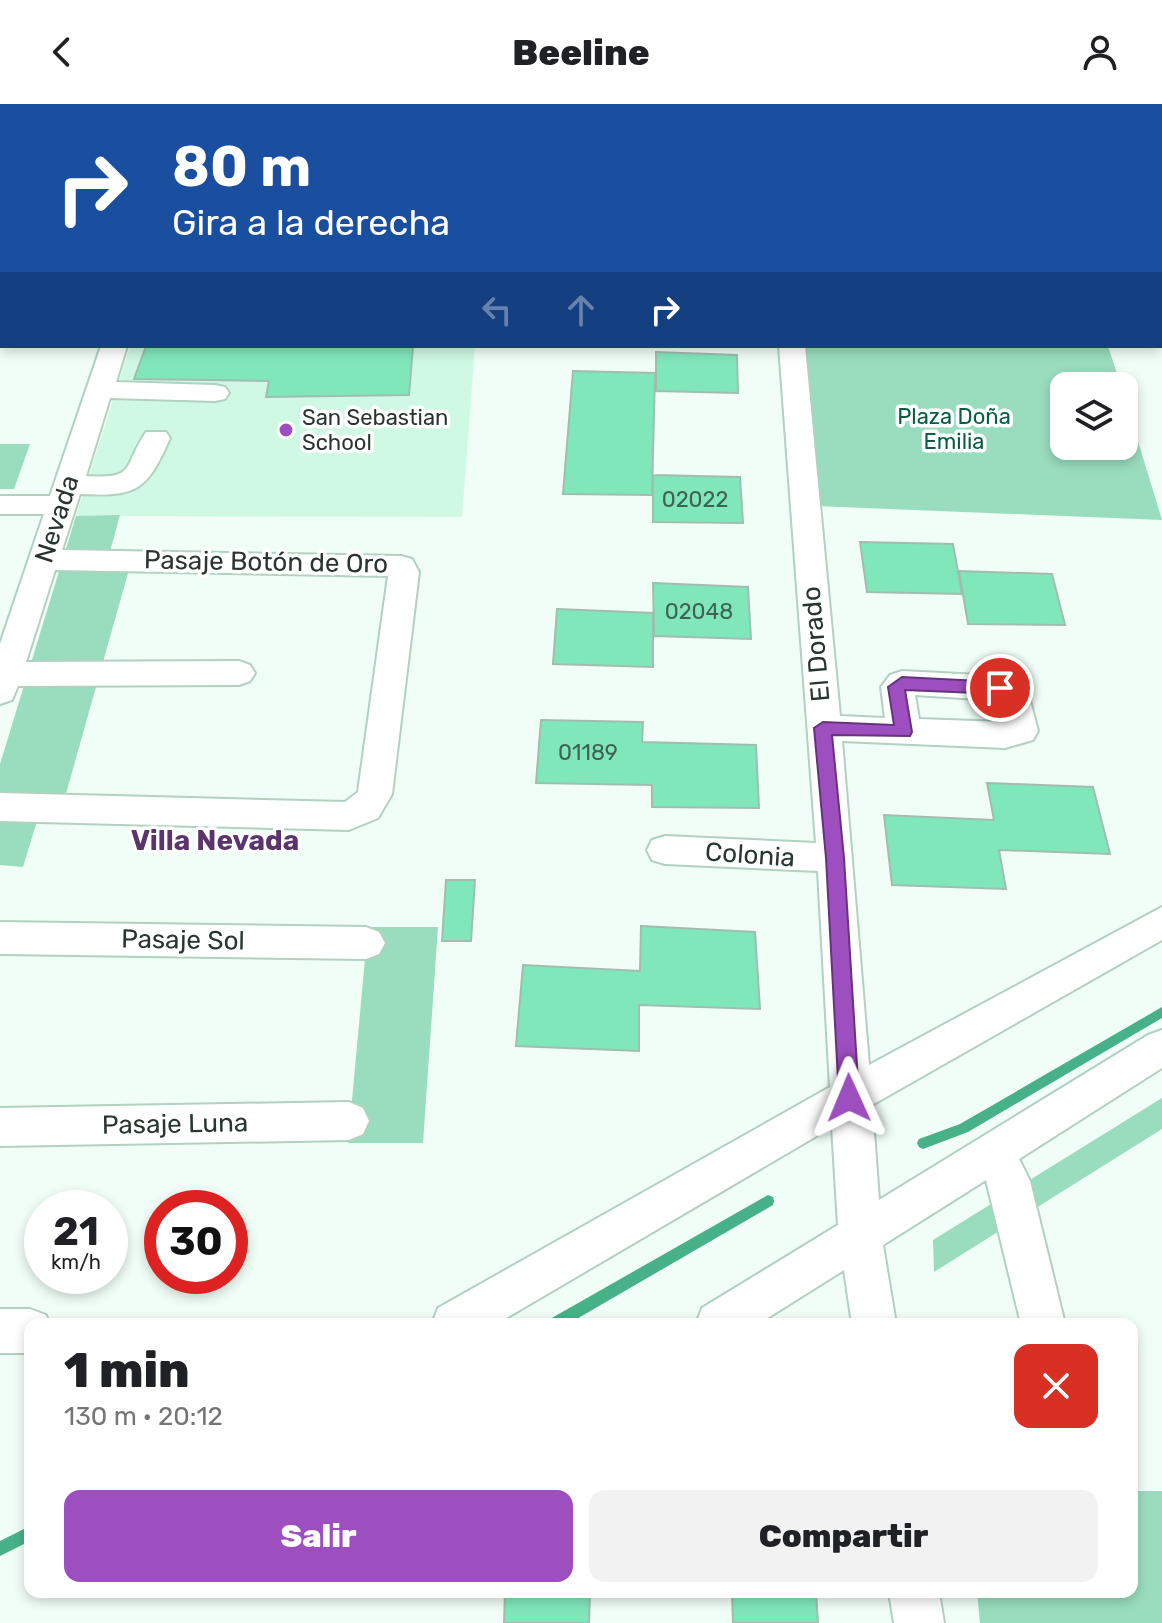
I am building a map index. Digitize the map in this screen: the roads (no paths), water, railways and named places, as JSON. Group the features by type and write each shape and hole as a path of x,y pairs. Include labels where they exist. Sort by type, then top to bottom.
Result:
{"street":[{"name":"Nevada","path":"3,683 10,629 44,560 113,348"},
{"name":"El Dorado","path":"792,348 835,858 860,1236 873,1318"},
{"path":"100,390 215,393"},
{"path":"0,505 131,483 140,477 156,438"},
{"name":"Pasaje Botón de Oro","path":"0,807 349,816 366,808 375,794 404,572 401,566 44,560"},
{"path":"3,683 239,673"},
{"path":"823,728 904,732"},
{"name":"Colonia","path":"665,850 835,858"},
{"path":"464,1318 1162,922"},
{"name":"Pasaje Sol","path":"0,938 366,943"},
{"path":"728,1318 993,1151 1159,1056"},
{"name":"Pasaje Luna","path":"0,1127 349,1121"},
{"path":"993,1151 1009,1181 1042,1318"},
{"path":"0,1331 24,1331"},
{"path":"915,1598 919,1623"}],"waterway":[{"path":"923,1143 964,1128 1162,1012"},
{"path":"565,1318 768,1201"},
{"path":"0,1549 24,1536"}],"place":[{"name":"San Sebastian School","path":"286,430"}],"district":[{"name":"Villa Nevada","path":"215,840"}],"park label":[{"name":"Plaza Doña Emilia","path":"954,428"}]}
